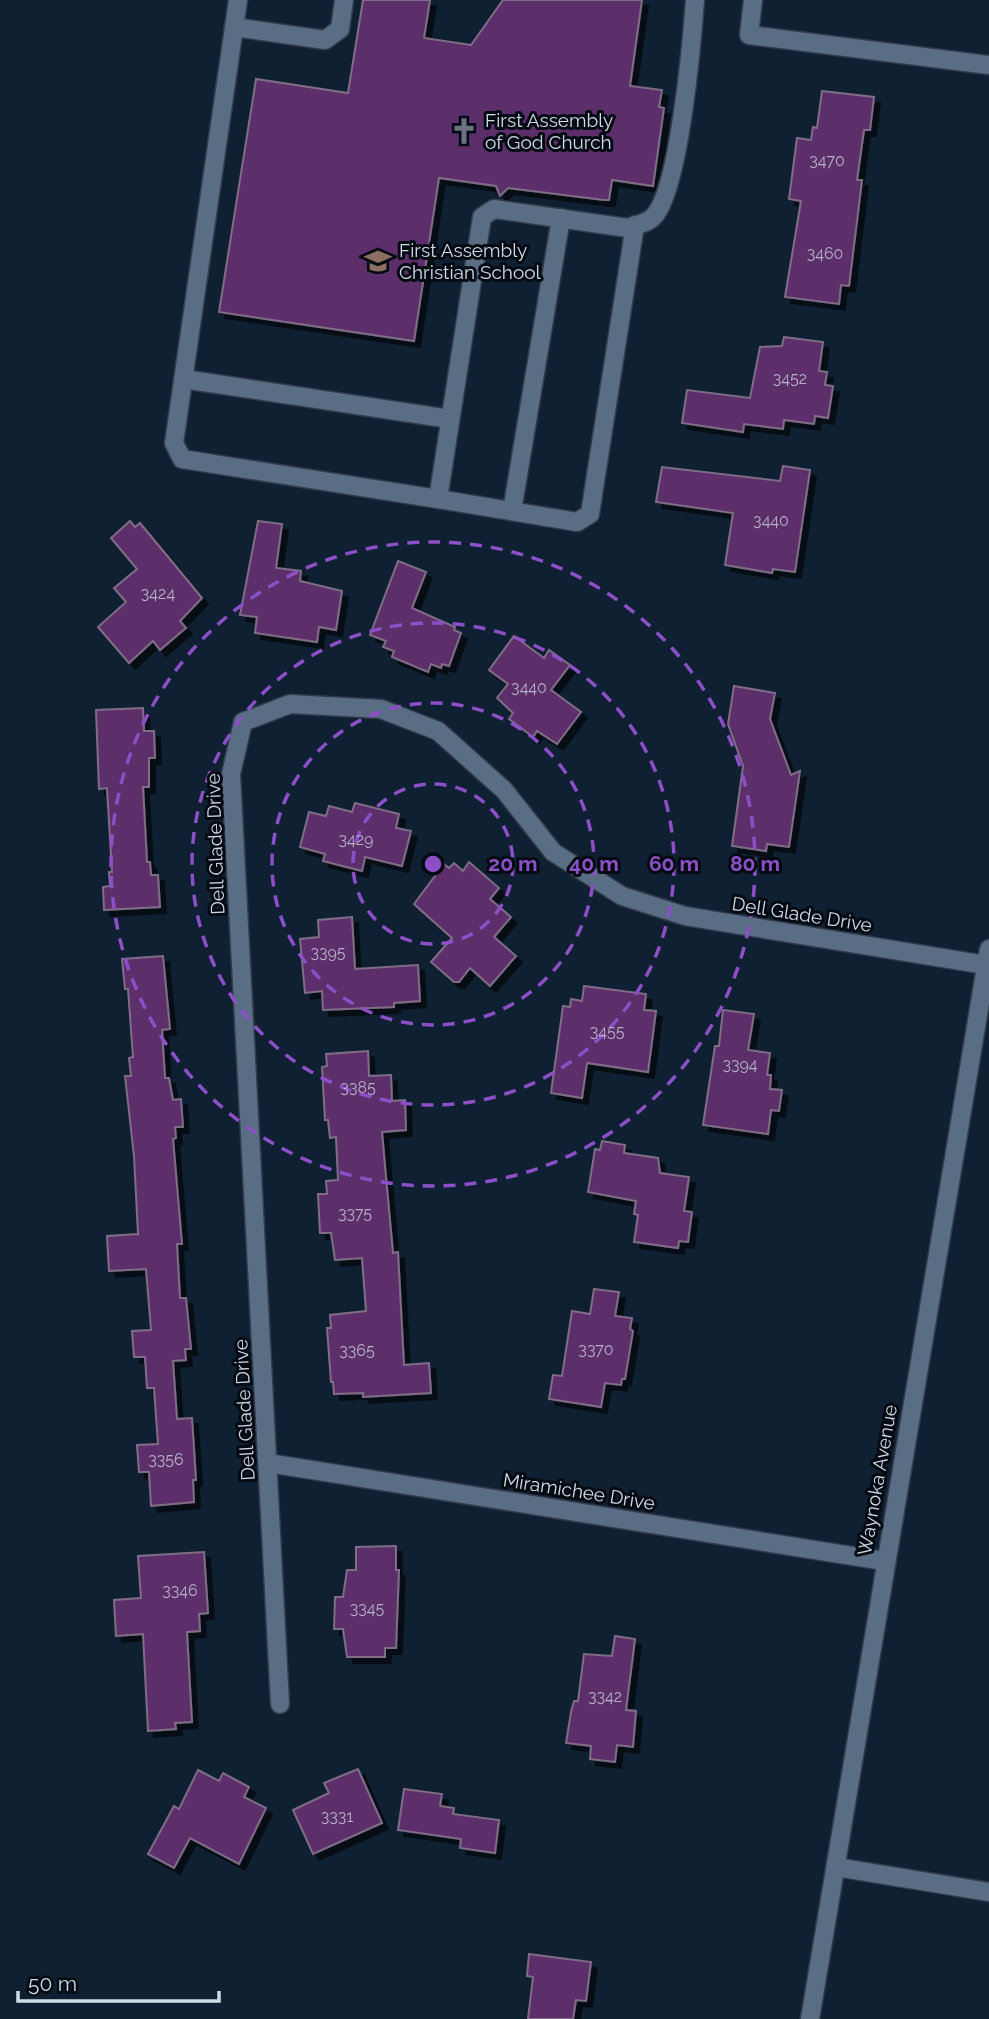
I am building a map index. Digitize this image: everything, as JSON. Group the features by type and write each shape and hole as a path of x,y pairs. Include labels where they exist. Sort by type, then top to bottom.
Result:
{"street":[{"path":"238,0 174,443 182,459 576,522 590,514 635,225"},
{"path":"234,27 325,40 340,29 344,0"},
{"path":"438,499 482,217 494,209 628,228 652,218 668,192 692,42 695,0"},
{"path":"753,0 749,35 989,65"},
{"path":"512,511 561,218"},
{"path":"183,379 450,419"},
{"name":"Dell Glade Drive","path":"280,1704 231,775 243,722 290,704 381,709 438,731 505,790 553,852 622,896 685,916 988,957"},
{"name":"Waynoka Avenue","path":"810,2019 884,1560 988,957"},
{"name":"Miramichee Drive","path":"268,1463 884,1560"},
{"path":"836,1867 989,1892"}],"building":[{"path":"363,0 430,0 424,38 471,45 503,0 642,0 630,86 662,90 659,107 664,108 653,186 612,180 609,200 604,200 508,188 500,196 496,186 439,178 414,341 219,312 256,79 348,93"},
{"path":"822,91 874,97 870,130 864,130 857,180 862,180 849,286 841,285 839,304 785,297 801,201 789,199 797,138 811,140 813,127 817,128"},
{"path":"784,337 823,342 819,371 827,372 825,385 833,386 828,418 815,416 814,424 784,420 783,429 744,424 743,432 682,423 687,390 750,398 760,347 782,346"},
{"path":"783,466 810,470 795,572 773,569 772,573 725,565 733,513 656,502 662,467 780,481"},
{"path":"130,521 135,527 140,523 202,598 180,621 186,628 160,650 153,641 129,663 98,627 126,602 114,588 137,569 111,538"},
{"path":"258,521 282,524 276,568 301,571 300,581 342,591 336,630 319,627 317,642 255,633 257,617 240,615"},
{"path":"398,561 426,572 412,608 455,627 454,630 461,633 449,666 442,664 441,668 431,664 428,672 392,657 394,651 383,647 386,641 370,635"},
{"path":"514,636 544,658 549,650 570,665 551,690 581,712 557,744 537,731 533,737 509,719 513,713 497,698 508,684 489,670"},
{"path":"734,686 775,693 770,719 791,775 800,771 789,847 767,844 766,851 732,846 743,766 728,724"},
{"path":"143,708 144,731 154,731 155,758 149,758 149,787 143,787 147,862 150,862 151,875 158,875 160,907 104,910 103,887 110,886 109,872 112,872 107,788 99,789 96,710"},
{"path":"355,803 399,814 396,828 411,831 402,866 365,857 362,871 323,861 325,854 300,847 309,812 326,816 329,806 352,812"},
{"path":"469,862 499,888 490,899 511,917 494,937 516,956 490,986 470,968 459,982 454,982 431,962 452,938 414,904 444,864 449,868 454,863 463,871"},
{"path":"352,917 355,969 418,965 420,1001 394,1003 394,1007 323,1010 322,991 305,993 300,939 319,937 318,920"},
{"path":"163,956 170,1029 162,1030 165,1078 169,1078 173,1100 181,1099 183,1127 175,1127 176,1138 173,1139 182,1244 177,1244 180,1298 186,1298 191,1349 185,1349 186,1360 173,1361 177,1419 192,1418 196,1480 193,1480 194,1502 151,1506 149,1472 139,1472 137,1445 158,1444 154,1388 147,1388 145,1357 134,1357 132,1331 151,1330 146,1269 109,1271 107,1236 138,1234 134,1156 125,1076 131,1076 129,1058 133,1057 128,989 125,989 122,959"},
{"path":"584,986 646,994 644,1010 656,1011 648,1072 587,1063 582,1098 551,1093 563,1006 570,1007 571,999 582,1001"},
{"path":"723,1010 754,1014 748,1050 770,1053 767,1075 771,1075 770,1089 782,1090 779,1111 771,1110 768,1134 703,1125 715,1046 719,1046"},
{"path":"368,1051 369,1076 391,1075 392,1101 405,1100 406,1130 382,1132 393,1253 398,1252 404,1365 429,1363 431,1393 363,1397 363,1393 334,1394 331,1382 327,1328 331,1328 330,1315 366,1311 362,1258 335,1260 331,1233 320,1233 318,1194 327,1194 326,1181 338,1180 336,1137 330,1138 328,1120 325,1120 322,1067 327,1066 326,1054"},
{"path":"602,1141 625,1145 624,1153 658,1158 660,1173 689,1177 684,1211 692,1212 688,1242 679,1241 678,1248 634,1242 638,1215 634,1214 636,1201 588,1192 595,1149 600,1150"},
{"path":"594,1289 619,1292 615,1316 632,1318 630,1329 633,1331 625,1379 622,1379 621,1385 605,1383 601,1407 549,1399 553,1375 562,1376 572,1311 590,1314"},
{"path":"396,1546 396,1570 399,1570 396,1648 385,1648 385,1657 347,1657 343,1629 334,1629 335,1597 343,1597 347,1570 356,1570 356,1547"},
{"path":"204,1552 208,1613 199,1614 200,1631 187,1632 192,1722 175,1723 176,1729 148,1731 143,1634 116,1636 114,1600 141,1598 138,1556"},
{"path":"615,1636 635,1639 626,1710 636,1711 633,1747 617,1745 615,1762 590,1759 591,1746 566,1743 574,1701 578,1701 584,1654 612,1656"},
{"path":"358,1769 382,1823 313,1854 293,1810 329,1793 324,1783"},
{"path":"198,1770 219,1781 223,1773 249,1787 244,1797 266,1808 239,1864 190,1838 174,1868 148,1854 174,1806 179,1809"},
{"path":"404,1789 442,1794 440,1806 454,1808 453,1814 499,1820 495,1853 460,1848 461,1839 398,1830"},
{"path":"529,1954 591,1962 586,2001 576,2000 573,2019 528,2019 533,1977 527,1976"}],"place":[{"name":"First Assembly of God Church","path":"464,131"},
{"name":"First Assembly Christian School","path":"378,261"}]}
